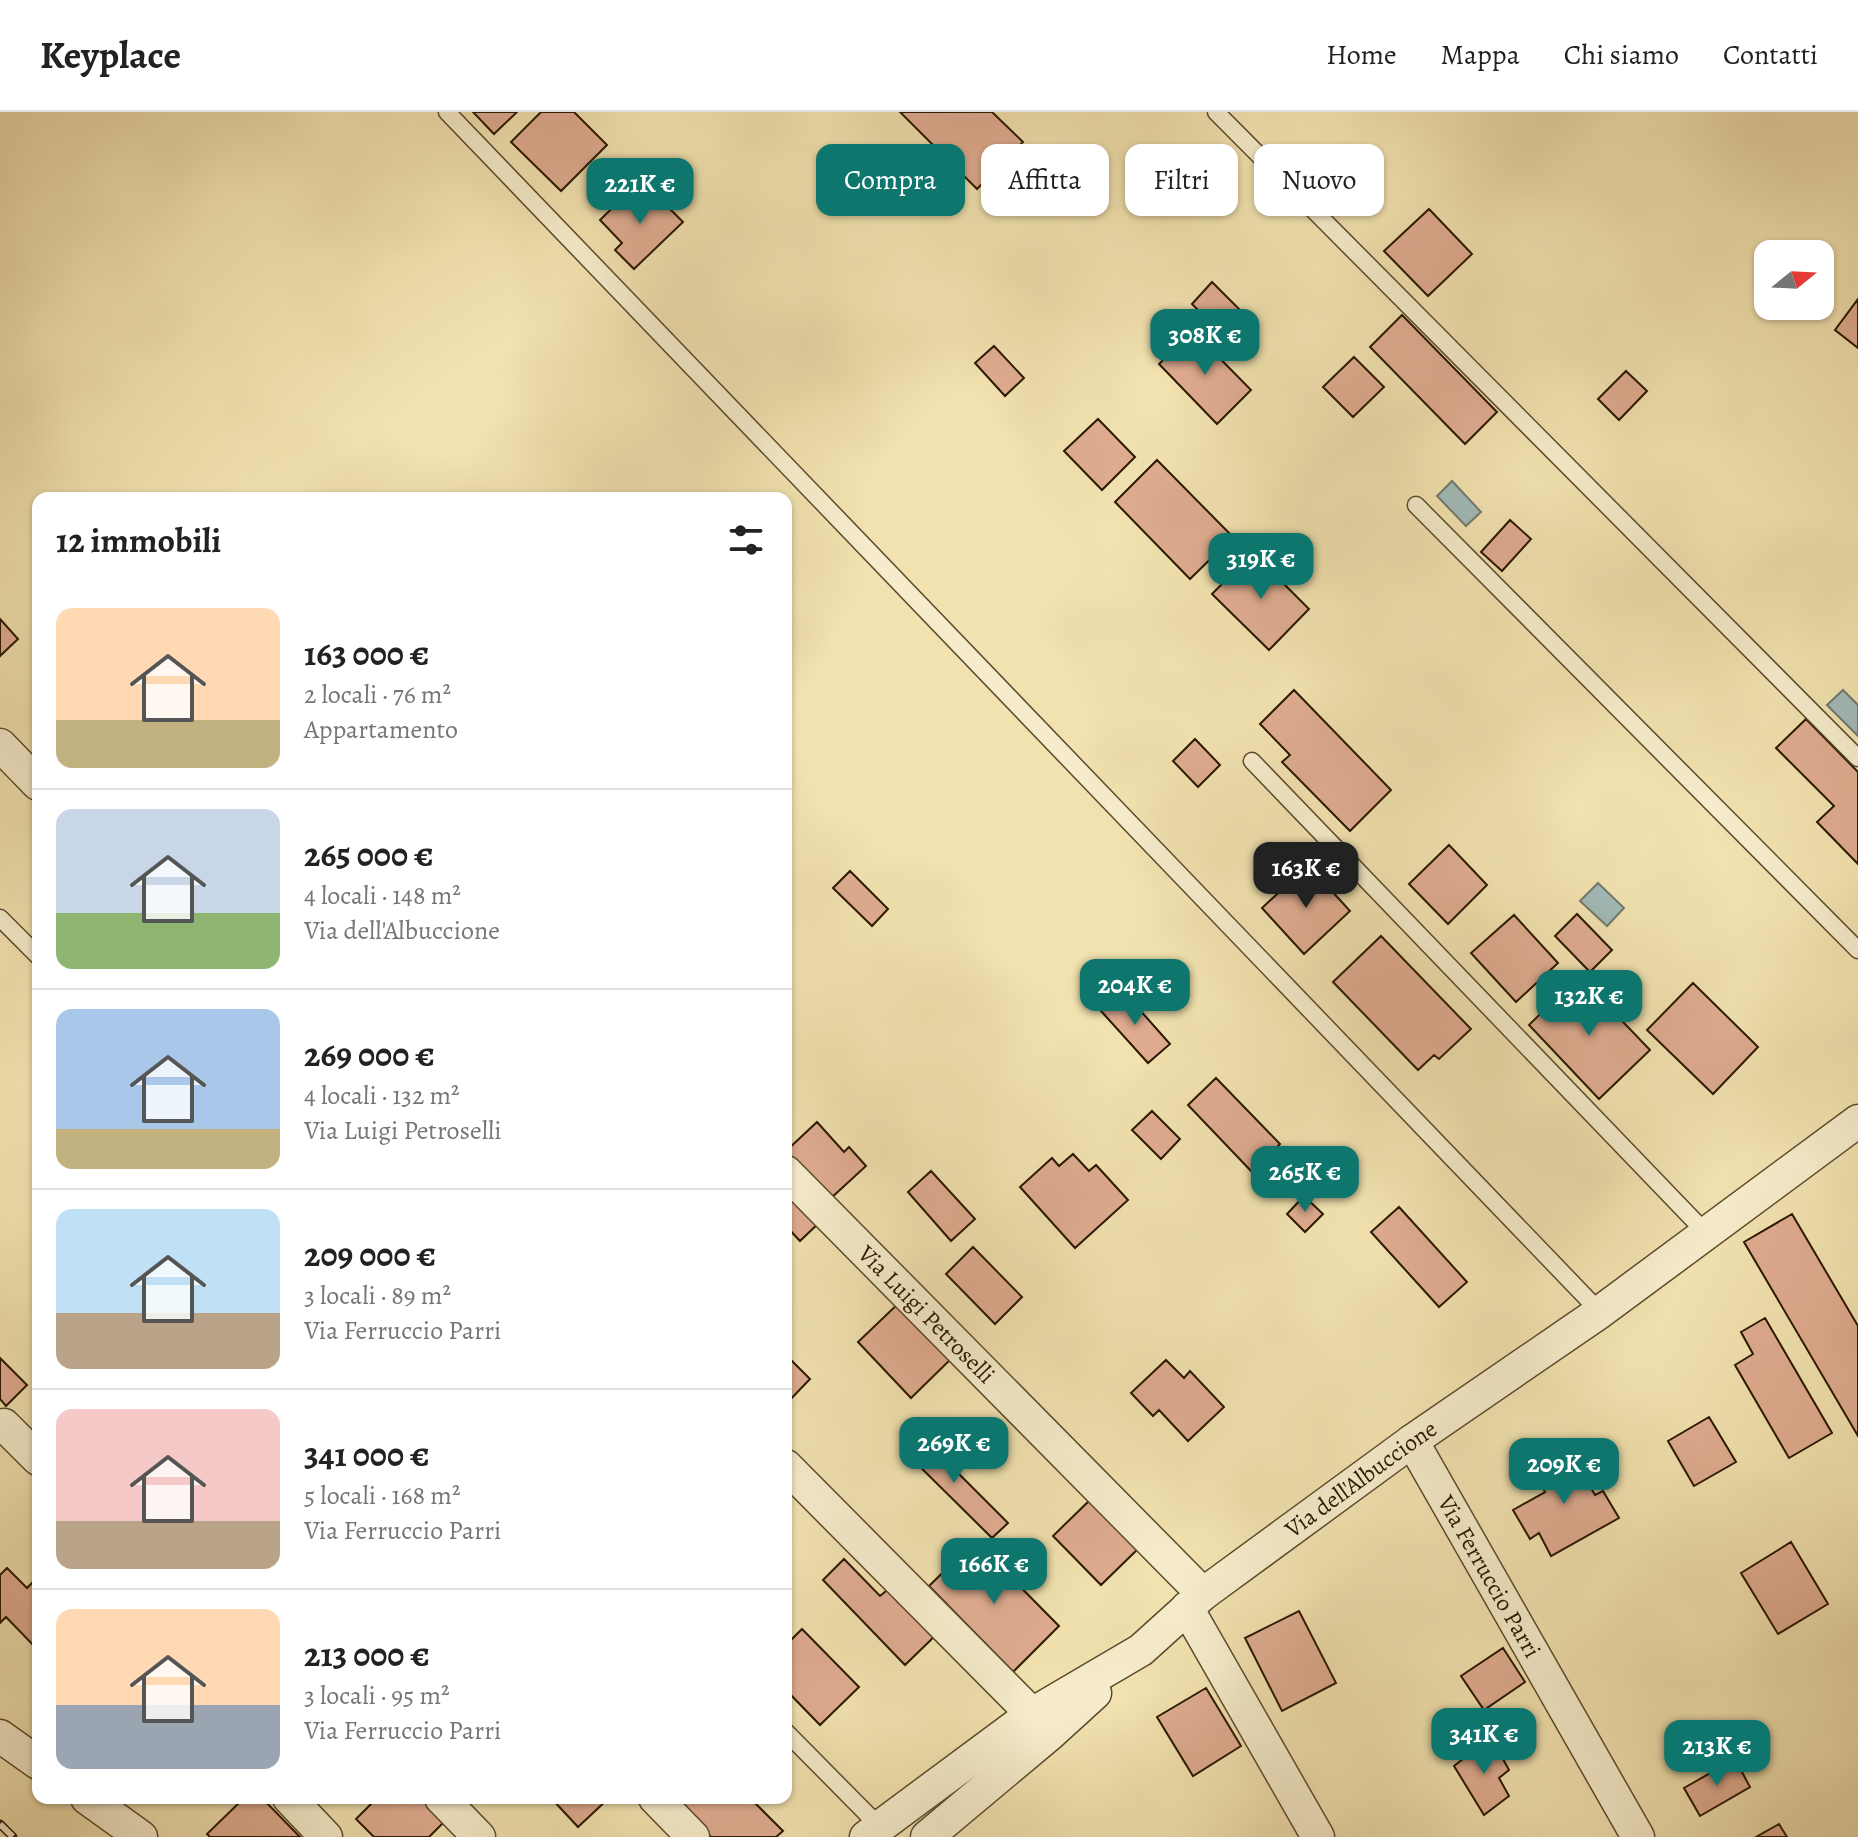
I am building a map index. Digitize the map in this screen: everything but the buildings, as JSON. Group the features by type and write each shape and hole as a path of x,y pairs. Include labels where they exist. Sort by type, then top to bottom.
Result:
{"street":[{"path":"0,745 32,778"},
{"name":"Via dell'Albuccione","path":"872,1832 1032,1714 1141,1650 1195,1601 1412,1441 1600,1312 1858,1121"},
{"name":"Via Luigi Petroselli","path":"792,1178 1195,1601 1318,1837"},
{"path":"4,1425 32,1453"},
{"name":"Via Ferruccio Parri","path":"1412,1441 1638,1837"},
{"path":"792,1472 1032,1714"},
{"path":"927,1837 1050,1734 1141,1650"},
{"path":"0,1736 32,1759"},
{"path":"95,1804 141,1837"},
{"path":"295,1804 326,1837"},
{"path":"447,1804 479,1837"},
{"path":"661,1804 693,1837"}],"lane":[{"path":"447,112 1600,1312"},
{"path":"1216,112 1858,758"},
{"path":"1416,505 1858,950"},
{"path":"1252,761 1706,1233"},
{"path":"0,918 32,950"},
{"path":"792,1739 872,1832"}],"water":[{"path":"1452,481 1481,512 1466,526 1437,496"},
{"path":"1843,690 1858,705 1858,736 1827,705"},
{"path":"1598,883 1624,908 1607,926 1580,901"}],"railway":[{"path":"0,1824 13,1837"}]}
